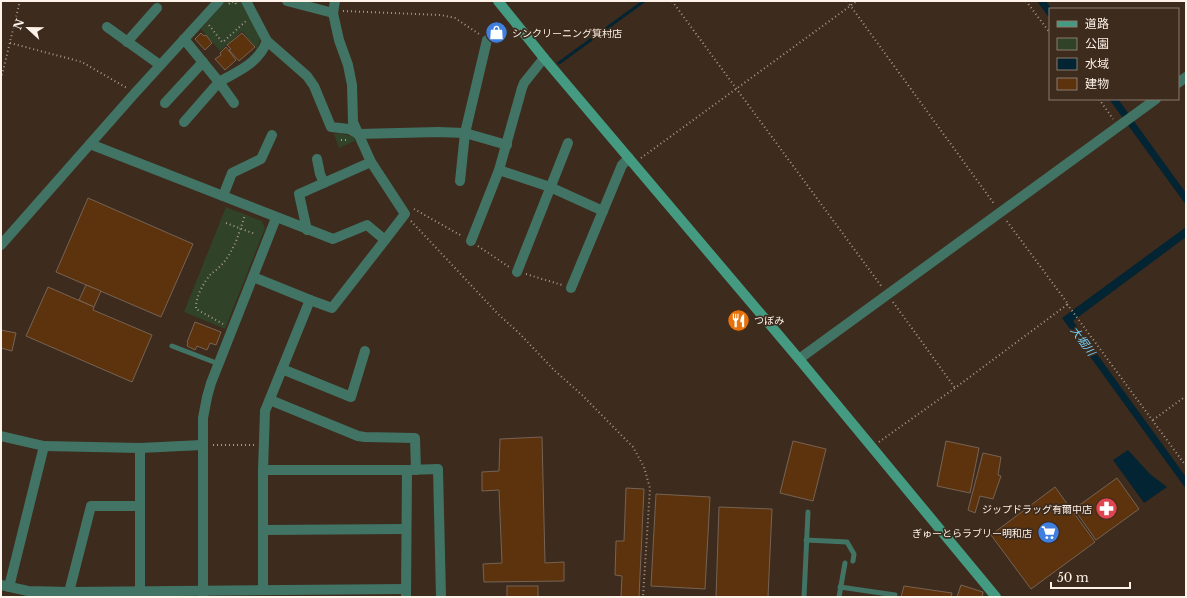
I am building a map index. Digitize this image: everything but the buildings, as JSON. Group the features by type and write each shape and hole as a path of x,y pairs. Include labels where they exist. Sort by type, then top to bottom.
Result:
{"street":[{"path":"287,1 325,12 334,13"},
{"path":"253,277 332,308 405,214 371,162 353,122 351,78 339,40 334,13 335,1"},
{"path":"498,1 544,58 799,359 996,597"},
{"path":"1,245 160,65 184,39 206,22 223,4"},
{"path":"242,5 256,20 267,42 307,76 314,86 331,127 349,129 358,134 438,132 465,133 507,145"},
{"path":"127,42 157,8"},
{"path":"107,27 160,65"},
{"path":"184,39 234,103"},
{"path":"460,181 465,133 487,40"},
{"path":"184,122 219,82 256,60 264,50 267,42"},
{"path":"471,241 499,170 522,88 544,58"},
{"path":"165,103 203,62"},
{"path":"799,359 1003,215 1155,100"},
{"path":"222,196 232,173 261,159 272,135"},
{"path":"518,272 568,143"},
{"path":"90,144 333,239 367,226 385,240"},
{"path":"317,159 320,174 324,183"},
{"path":"571,288 622,165 631,161"},
{"path":"307,230 299,194 371,162"},
{"path":"499,170 550,187 603,211"},
{"path":"203,593 202,445 205,407 211,383 276,218"},
{"path":"263,590 263,444 265,412 310,300"},
{"path":"282,369 351,397 365,351"},
{"path":"44,446 5,586 28,591 69,592 140,591 203,593 263,590 406,593 406,529 415,438 365,438 270,400"},
{"path":"1,436 44,446 140,448 202,445"},
{"path":"140,448 140,591"},
{"path":"263,470 438,469 441,597"},
{"path":"69,592 91,506 139,506"},
{"path":"263,530 406,529"}],"lane":[{"path":"172,346 219,364"},
{"path":"804,597 808,512"},
{"path":"806,540 847,542 854,554 853,561"},
{"path":"839,597 845,563"},
{"path":"840,587 895,595"}],"path":[{"path":"1,79 20,1"},
{"path":"672,1 955,388"},
{"path":"847,1 1186,466"},
{"path":"631,161 736,89 857,1"},
{"path":"1026,1 1049,32"},
{"path":"223,4 235,2 242,5"},
{"path":"334,13 341,11 441,15 455,18 487,40"},
{"path":"242,15 248,25 256,20"},
{"path":"206,22 213,21"},
{"path":"206,22 222,42 224,42 246,21"},
{"path":"10,43 82,62 124,85 135,93"},
{"path":"1100,100 1119,126"},
{"path":"233,329 196,309 195,304 211,274 226,260 249,207"},
{"path":"571,288 518,272 471,241 411,208 405,214 498,314 519,333 554,370 582,395 633,447 644,467 650,488 643,597"},
{"path":"226,223 254,234"},
{"path":"872,447 955,388 1068,304"},
{"path":"1153,420 1186,396"},
{"path":"202,445 263,444"}],"green space":[{"path":"225,1 240,1 258,32 260,40 257,49 242,31 220,51 201,29"},
{"path":"340,133 354,137 355,141 339,148 334,134"},
{"path":"226,207 262,221 265,228 225,329 184,312"}],"water":[{"path":"1037,1 1046,1 1051,8 1049,8 1049,18"},
{"path":"1110,100 1119,100 1186,193 1186,205"},
{"name":"大堀川","path":"1186,227 1186,237 1073,321 1186,477 1186,489 1062,318"},
{"path":"1128,450 1150,474 1167,487 1144,503 1113,460"}],"waterway":[{"path":"559,63 644,1"}],"place":[{"name":"シンクリーニング箕村店","path":"497,33"},
{"name":"つぼみ","path":"739,320"},
{"name":"ジップドラッグ有爾中店","path":"1107,509"},
{"name":"ぎゅーとらラブリー明和店","path":"1048,533"}]}
